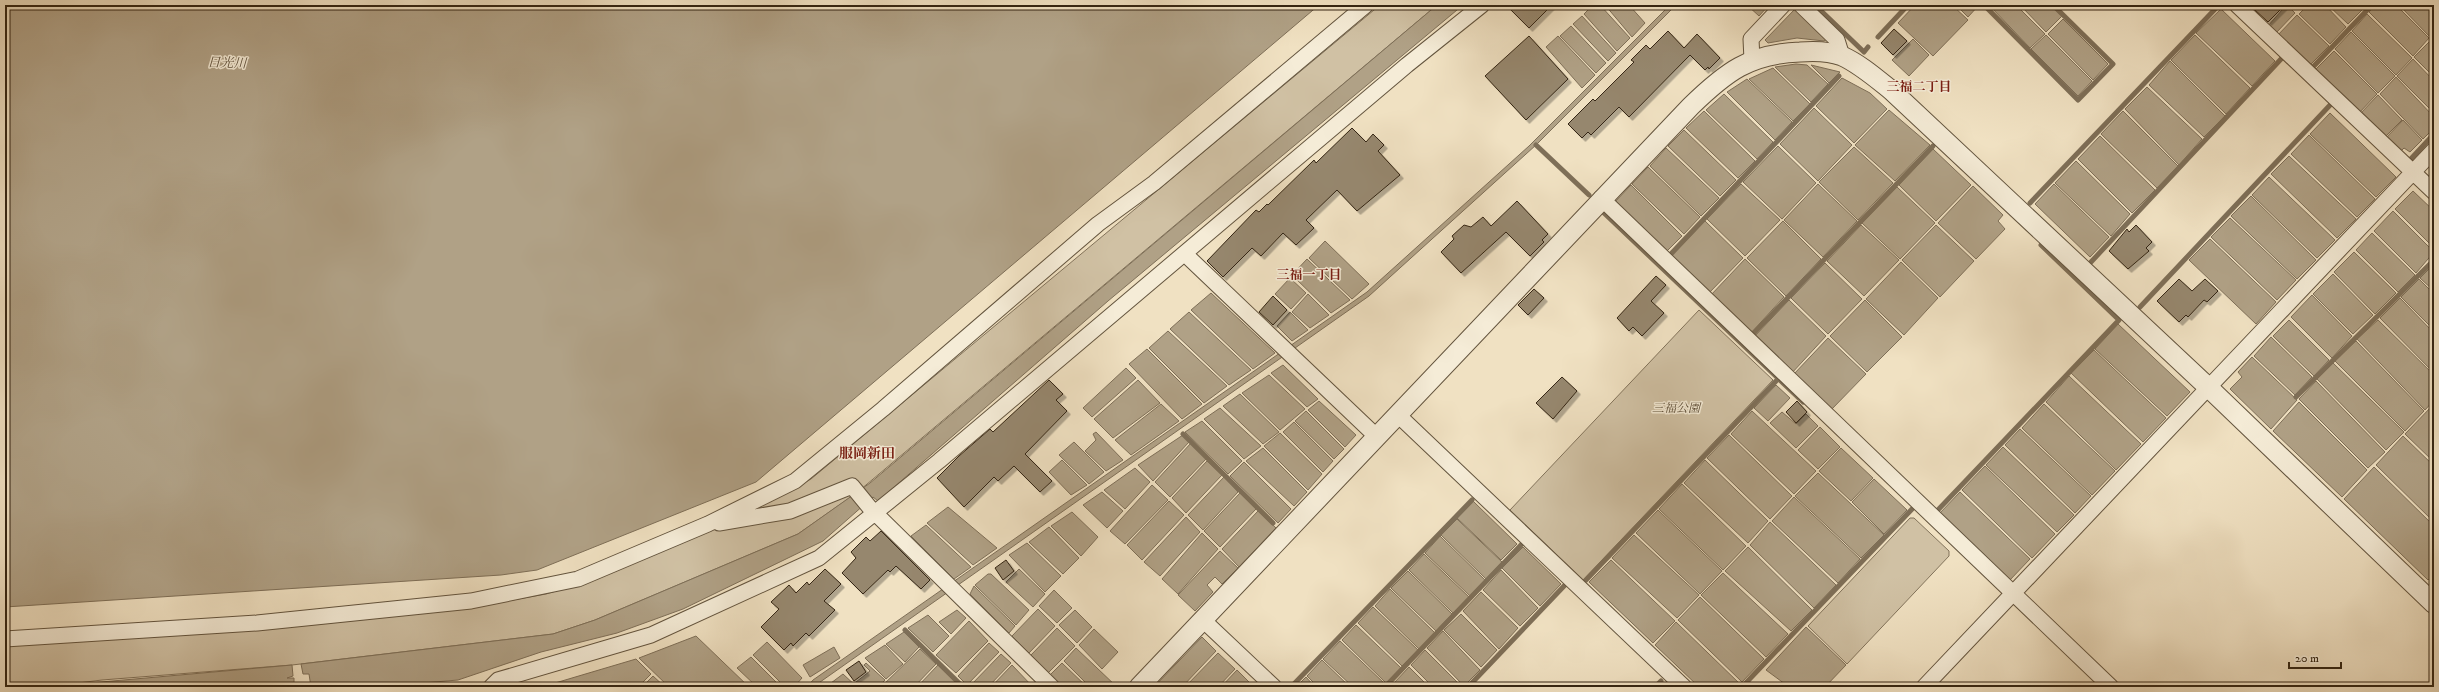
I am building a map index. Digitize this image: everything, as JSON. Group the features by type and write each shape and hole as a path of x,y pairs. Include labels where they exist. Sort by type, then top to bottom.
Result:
{"street":[{"path":"5,639 257,623 471,601 578,579 708,524 795,481 922,376 1098,224 1154,183 1366,5"},
{"path":"491,687 498,680 651,635 819,558 873,510 1185,254 1407,66 1482,5"},
{"path":"1752,60 1751,39 1783,5"},
{"path":"1800,5 1837,40 1842,56"},
{"path":"2237,5 2434,192"},
{"path":"1139,687 1601,198 1713,84 1752,60 1776,53 1814,51 1842,56 1868,72 1892,91 2209,388 2434,604"},
{"path":"1924,687 2434,150"},
{"path":"1601,198 2111,687"},
{"path":"1185,254 1376,436"},
{"path":"1397,414 1684,687"},
{"path":"708,524 733,522 790,511 852,486 873,510 1052,687"},
{"path":"1203,620 1274,687"}],"green space":[{"path":"1380,5 1437,5 860,490 789,509 736,519 811,479"},
{"name":"三福公園","path":"1699,310 1773,380 1583,580 1510,510"},
{"path":"849,489 855,494 798,534 595,620 553,634 292,665 102,680 54,686 5,687 5,646 507,601 546,594 583,583 715,528"},
{"path":"1910,518 1914,518 1949,551 1949,556 1847,664 1808,626"}],"water":[{"name":"日光川","path":"5,5 1319,5 756,482 537,570 501,575 5,607"},
{"path":"1437,5 1463,5 1108,301 878,501 873,497 823,541 683,609 617,633 541,652 458,680 376,687 311,687 309,674 303,674 301,664 553,634 595,620 798,534 870,483"},
{"path":"1593,5 1600,5 1630,38 1617,51 1584,14"},
{"path":"1605,5 1629,5 1645,23 1632,37"},
{"path":"1670,5 1676,5 1536,145 1369,296 813,687 807,687 813,680 1367,292 1529,146"},
{"path":"1747,5 1769,5 1759,16"},
{"path":"1915,5 1952,5 1968,20 1933,56 1898,23"},
{"path":"1956,5 1979,5 1968,17"},
{"path":"1989,5 2016,5 2045,34 2030,48"},
{"path":"2020,5 2050,5 2062,16 2046,32"},
{"path":"2277,5 2287,5 2295,13 2275,34 2267,27 2282,10"},
{"path":"2308,5 2325,5 2346,27 2330,44 2299,14"},
{"path":"2328,5 2361,5 2364,8 2348,24"},
{"path":"2376,5 2396,5 2429,38 2413,56 2369,12"},
{"path":"2399,5 2429,5 2434,10 2434,34 2430,37"},
{"path":"1795,9 1827,39 1824,41 1797,38 1768,43 1765,40"},
{"path":"2221,9 2275,61 2252,86 2196,33"},
{"path":"2367,14 2412,58 2396,75 2352,31"},
{"path":"2297,15 2329,46 2308,67 2277,36"},
{"path":"1582,16 1616,53 1608,61 1573,24"},
{"path":"2063,19 2108,64 2093,80 2048,34"},
{"path":"1571,26 1606,63 1596,73 1560,36"},
{"path":"2351,32 2395,76 2378,93 2335,49"},
{"path":"2046,35 2092,81 2078,96 2031,49"},
{"path":"2195,35 2250,88 2226,114 2171,60"},
{"path":"1558,36 1595,75 1582,88 1546,47"},
{"path":"1913,39 1929,55 1909,76 1892,60"},
{"path":"2431,40 2434,43 2434,77 2414,57"},
{"path":"2334,51 2377,94 2358,114 2313,72"},
{"path":"2413,59 2434,81 2434,113 2397,76"},
{"path":"2170,61 2225,116 2204,137 2149,85"},
{"path":"1796,64 1807,65 1828,84 1811,102 1775,67"},
{"path":"1811,65 1840,72 1829,83"},
{"path":"1773,68 1810,104 1793,121 1749,79"},
{"path":"2396,77 2434,117 2434,128 2423,139 2380,94"},
{"path":"1842,78 1870,93 1887,109 1854,143 1816,106"},
{"path":"1747,79 1792,122 1775,140 1727,92"},
{"path":"2147,87 2202,139 2179,165 2125,109"},
{"path":"1724,94 1773,142 1757,159 1706,110"},
{"path":"2378,95 2402,120 2384,138 2359,115"},
{"path":"1814,108 1852,145 1818,181 1780,144"},
{"path":"1889,110 1930,145 1895,181 1855,145"},
{"path":"1704,111 1755,161 1738,178 1686,128"},
{"path":"2123,111 2178,166 2157,188 2101,134"},
{"path":"2330,113 2396,177 2376,197 2310,134"},
{"path":"2403,120 2422,140 2410,152 2404,148 2399,153 2385,139"},
{"path":"1684,130 1736,180 1720,196 1668,146"},
{"path":"2309,135 2375,199 2357,217 2291,154"},
{"path":"2100,136 2155,190 2132,213 2078,159"},
{"path":"1778,146 1816,183 1782,219 1743,182"},
{"path":"1854,147 1893,183 1858,220 1819,182"},
{"path":"1666,148 1719,198 1701,216 1650,166"},
{"path":"1933,149 1971,185 1936,221 1899,185"},
{"path":"2289,156 2356,219 2337,238 2271,174"},
{"path":"2076,161 2130,214 2111,236 2055,183"},
{"path":"1648,167 1700,217 1684,234 1632,184"},
{"path":"2269,177 2335,240 2317,258 2252,195"},
{"path":"1741,184 1780,220 1745,256 1707,219"},
{"path":"1818,184 1857,221 1823,257 1784,220"},
{"path":"2054,184 2109,237 2090,257 2035,204"},
{"path":"1631,185 1682,236 1665,253 1614,203"},
{"path":"1973,186 2003,215 1998,221 2005,229 1976,259 1938,223"},
{"path":"1897,187 1935,223 1900,259 1862,223"},
{"path":"2413,191 2434,211 2434,248 2395,209"},
{"path":"2251,196 2316,260 2297,279 2231,216"},
{"path":"2393,211 2434,252 2416,273 2374,231"},
{"path":"2230,218 2296,280 2277,300 2211,237"},
{"path":"1705,221 1743,258 1708,294 1670,257"},
{"path":"1783,221 1821,259 1786,296 1747,258"},
{"path":"1861,225 1899,260 1864,296 1827,261"},
{"path":"1936,225 1974,261 1940,297 1902,260"},
{"path":"2372,233 2415,275 2398,292 2356,250"},
{"path":"2210,239 2276,302 2256,324 2189,260"},
{"path":"1325,241 1369,284 1352,299 1309,258"},
{"path":"2354,252 2396,293 2375,314 2334,272"},
{"path":"1307,259 1350,300 1331,313 1292,275"},
{"path":"1745,259 1784,297 1750,334 1710,296"},
{"path":"1901,262 1938,298 1904,335 1866,299"},
{"path":"1825,263 1862,299 1828,334 1791,298"},
{"path":"2434,264 2434,291 2420,278"},
{"path":"2333,274 2373,315 2353,334 2313,294"},
{"path":"1290,278 1306,293 1291,309 1275,294"},
{"path":"2419,279 2434,294 2434,330 2401,297"},
{"path":"1211,293 1275,353 1253,369 1191,310"},
{"path":"1308,294 1329,315 1310,328 1292,312"},
{"path":"2312,295 2352,336 2332,358 2291,317"},
{"path":"2400,298 2434,333 2434,373 2380,318"},
{"path":"1789,300 1826,336 1791,374 1753,338"},
{"path":"1865,300 1902,337 1867,372 1830,336"},
{"path":"1189,312 1251,370 1229,385 1170,329"},
{"path":"1290,312 1308,330 1292,341 1277,326"},
{"path":"2289,320 2329,360 2314,376 2273,336"},
{"path":"2378,320 2434,375 2434,400 2425,410 2357,339"},
{"path":"2118,324 2190,392 2167,416 2095,349"},
{"path":"1168,331 1227,386 1204,403 1149,348"},
{"path":"2271,337 2312,377 2295,395 2254,356"},
{"path":"1828,338 1866,374 1830,411 1793,375"},
{"path":"2356,341 2424,411 2405,431 2335,361"},
{"path":"1147,349 1202,404 1182,419 1129,364"},
{"path":"2094,350 2166,418 2143,442 2071,373"},
{"path":"2252,357 2297,400 2271,429 2230,389 2242,377 2238,372"},
{"path":"2333,363 2404,432 2386,450 2317,379"},
{"path":"1283,365 1318,399 1307,407 1271,373"},
{"path":"1126,368 1136,378 1092,417 1083,408"},
{"path":"1269,375 1305,409 1280,430 1242,393"},
{"path":"2069,376 2141,444 2116,470 2046,402"},
{"path":"1138,380 1160,403 1113,438 1094,419"},
{"path":"2316,381 2385,452 2368,468 2299,399"},
{"path":"1776,385 1790,398 1768,421 1754,408"},
{"path":"1240,394 1279,432 1263,444 1223,406"},
{"path":"1319,401 1356,435 1345,447 1308,410"},
{"path":"2299,402 2367,470 2342,497 2273,431"},
{"path":"1161,404 1179,421 1131,455 1115,440"},
{"path":"2044,404 2115,471 2092,495 2022,428"},
{"path":"2434,404 2434,462 2405,434"},
{"path":"1220,408 1261,446 1244,459 1204,419"},
{"path":"1306,411 1344,449 1334,459 1295,421"},
{"path":"1752,411 1816,471 1794,494 1731,434"},
{"path":"1782,412 1796,424 1806,414 1818,426 1796,448 1770,423"},
{"path":"1202,421 1242,461 1228,474 1185,432"},
{"path":"1294,422 1333,461 1323,472 1283,432"},
{"path":"1820,427 1840,447 1818,469 1798,450"},
{"path":"2020,429 2091,496 2075,513 2005,445"},
{"path":"1096,432 1123,460 1106,471 1085,451 1096,440 1093,434"},
{"path":"1280,433 1322,474 1308,490 1264,446"},
{"path":"1183,435 1189,442 1153,481 1138,465"},
{"path":"1729,435 1792,496 1770,519 1707,458"},
{"path":"2403,436 2434,466 2434,522 2376,465"},
{"path":"1074,442 1104,472 1089,484 1059,455"},
{"path":"1191,443 1206,459 1170,497 1155,482"},
{"path":"2003,447 2074,515 2057,532 1986,465"},
{"path":"1263,448 1307,492 1294,506 1246,461"},
{"path":"1841,448 1873,478 1851,501 1819,471"},
{"path":"1062,460 1087,485 1071,495 1049,472"},
{"path":"1705,460 1768,521 1748,543 1684,483"},
{"path":"1207,461 1222,475 1186,513 1172,498"},
{"path":"1244,462 1291,509 1278,523 1230,476"},
{"path":"1985,466 2055,534 2032,558 1962,490"},
{"path":"2374,467 2434,526 2434,574 2428,580 2344,499"},
{"path":"1135,468 1150,482 1125,509 1104,490"},
{"path":"1818,473 1884,535 1861,558 1795,496"},
{"path":"1224,477 1238,492 1203,530 1188,515"},
{"path":"1874,479 1907,510 1884,534 1852,502"},
{"path":"1682,484 1746,546 1723,570 1659,509"},
{"path":"1152,485 1168,500 1125,544 1110,531"},
{"path":"1102,492 1123,511 1107,528 1083,505"},
{"path":"1960,492 2030,559 2009,581 1939,514"},
{"path":"1240,493 1256,509 1220,547 1204,531"},
{"path":"1794,497 1860,559 1838,583 1772,521"},
{"path":"1169,501 1184,515 1142,560 1127,545"},
{"path":"1473,501 1517,544 1501,560 1457,518"},
{"path":"948,507 997,548 973,565 927,523"},
{"path":"1658,510 1722,571 1700,594 1636,533"},
{"path":"1258,511 1276,528 1239,567 1222,549"},
{"path":"1072,512 1098,537 1081,556 1051,526"},
{"path":"1186,517 1200,532 1160,576 1144,562"},
{"path":"1457,519 1502,562 1486,579 1441,535"},
{"path":"1770,522 1836,585 1814,608 1750,545"},
{"path":"926,525 971,567 954,579 911,536"},
{"path":"1049,527 1079,558 1063,574 1029,542"},
{"path":"1202,533 1218,549 1178,594 1162,579"},
{"path":"1634,535 1699,595 1677,618 1612,558"},
{"path":"1440,536 1485,580 1470,596 1425,553"},
{"path":"1027,543 1061,576 1045,592 1009,555"},
{"path":"1523,547 1561,584 1540,606 1502,568"},
{"path":"1748,547 1812,610 1791,631 1725,571"},
{"path":"1220,551 1238,568 1222,584 1215,577 1207,585 1213,592 1195,611 1178,595"},
{"path":"1424,554 1469,597 1453,613 1409,570"},
{"path":"1611,560 1675,621 1653,643 1589,582"},
{"path":"1019,569 1045,594 1033,607 1006,582"},
{"path":"1501,570 1538,608 1520,626 1483,590"},
{"path":"1408,571 1452,614 1436,631 1391,588"},
{"path":"1723,573 1788,634 1766,657 1701,595"},
{"path":"988,574 991,574 1029,610 1016,625 975,585"},
{"path":"974,586 1015,626 1009,633 970,594"},
{"path":"1390,589 1435,633 1419,649 1375,606"},
{"path":"1054,590 1072,608 1057,623 1039,606"},
{"path":"1481,592 1518,628 1499,649 1463,611"},
{"path":"1700,597 1764,659 1742,682 1678,620"},
{"path":"1373,607 1418,650 1402,666 1358,623"},
{"path":"1038,609 1055,626 1029,653 1012,636"},
{"path":"957,610 966,618 951,634 939,622"},
{"path":"1075,610 1092,627 1077,643 1059,625"},
{"path":"1461,614 1497,650 1481,667 1444,630"},
{"path":"928,615 949,636 933,652 908,628"},
{"path":"969,621 988,641 956,673 936,655"},
{"path":"1676,622 1740,684 1737,687 1699,687 1655,645"},
{"path":"1356,625 1401,668 1386,683 1342,640"},
{"path":"1806,627 1846,665 1825,687 1789,687 1766,670"},
{"path":"1057,628 1075,646 1048,673 1031,655"},
{"path":"1094,629 1118,652 1102,669 1079,645"},
{"path":"1443,631 1480,670 1464,686 1427,648"},
{"path":"904,632 919,647 905,662 886,644"},
{"path":"696,636 749,687 669,687 639,658"},
{"path":"1202,637 1216,651 1182,687 1154,687"},
{"path":"1340,641 1385,684 1382,687 1353,687 1323,659"},
{"path":"767,642 802,678 794,687 785,687 753,655"},
{"path":"989,643 999,652 967,685 958,676"},
{"path":"885,645 903,664 886,679 865,658"},
{"path":"834,647 840,658 810,677 803,665"},
{"path":"1076,648 1117,687 1090,687 1064,661"},
{"path":"920,649 936,664 914,687 881,687"},
{"path":"1425,650 1462,687 1433,687 1411,665"},
{"path":"1218,653 1235,669 1218,687 1185,687"},
{"path":"1001,654 1011,663 988,687 969,687"},
{"path":"751,657 781,687 757,687 737,668"},
{"path":"636,659 651,674 638,687 545,686"},
{"path":"1322,660 1350,687 1318,687 1307,676"},
{"path":"866,663 885,680 878,687 862,687 856,682 870,671 864,665"},
{"path":"1062,663 1087,687 1062,687 1050,675"},
{"path":"292,665 293,676 287,678 294,678 294,684 288,685 295,687 45,687"},
{"path":"938,665 955,682 951,687 917,687"},
{"path":"1012,665 1033,687 991,687"},
{"path":"1409,667 1429,687 1396,687 1393,684"},
{"path":"1237,670 1251,684 1248,687 1221,687"},
{"path":"843,674 857,687 827,686"},
{"path":"653,676 665,687 642,687"},
{"path":"1306,677 1315,687 1296,687"}],"building":[{"path":"1506,5 1552,5 1529,28"},
{"path":"2259,5 2285,5 2268,22 2255,10"},
{"path":"1894,29 1907,41 1893,55 1881,43"},
{"path":"1668,31 1684,48 1697,34 1720,58 1709,69 1708,67 1705,70 1690,55 1629,117 1619,107 1591,135 1588,132 1582,138 1568,124 1593,99 1595,101 1634,62 1631,60 1646,45 1650,49"},
{"path":"1529,36 1568,79 1526,120 1485,76"},
{"path":"1352,128 1366,142 1373,134 1384,145 1378,151 1400,175 1357,211 1337,190 1306,220 1314,228 1296,245 1283,233 1261,256 1252,248 1223,277 1207,261 1256,210 1259,212 1267,204 1268,205 1314,160 1316,163"},
{"path":"1517,201 1548,234 1542,240 1544,242 1530,256 1506,232 1461,273 1441,252 1454,239 1452,236 1464,225 1471,227 1483,217 1491,226"},
{"path":"2136,225 2152,242 2146,248 2149,251 2128,269 2109,251 2127,229 2129,232"},
{"path":"1656,276 1666,285 1651,301 1664,313 1642,336 1633,327 1629,331 1617,318"},
{"path":"2179,279 2192,291 2205,279 2218,291 2207,302 2204,300 2188,317 2186,315 2179,322 2157,301"},
{"path":"1534,289 1544,298 1528,315 1518,305"},
{"path":"1273,296 1287,310 1273,325 1259,312"},
{"path":"1562,377 1577,391 1553,419 1536,403"},
{"path":"1049,380 1063,394 1056,400 1067,411 1025,454 1052,481 1040,492 1014,466 998,481 994,477 964,507 937,478 959,456 990,429 993,432"},
{"path":"1797,401 1807,412 1796,423 1786,412"},
{"path":"881,531 930,580 921,589 896,566 890,572 888,570 863,594 842,573 856,558 851,552 866,537 870,541"},
{"path":"1006,560 1014,571 1003,580 995,568"},
{"path":"825,569 841,584 824,601 835,610 809,636 806,633 793,646 791,643 784,650 761,627 779,609 771,602 789,585 796,593 807,582 809,585"},
{"path":"859,661 866,672 854,681 846,670"}],"waterway":[{"path":"1815,5 1864,52 1868,47"},
{"path":"1878,37 1908,5"},
{"path":"1984,5 2078,100 2113,64 2053,5"},
{"path":"2030,203 2219,5"},
{"path":"2311,69 2372,5"},
{"path":"2091,262 2282,58"},
{"path":"1669,256 1839,76"},
{"path":"2140,307 2332,103"},
{"path":"2408,162 2434,134"},
{"path":"1536,145 1589,195"},
{"path":"1752,335 1933,146"},
{"path":"1604,213 1803,402"},
{"path":"1936,512 2119,320 2041,245"},
{"path":"2296,397 2434,260"},
{"path":"1586,580 1778,379"},
{"path":"1183,434 1273,523"},
{"path":"1291,687 1472,500"},
{"path":"1742,687 1914,507"},
{"path":"1385,687 1521,545"},
{"path":"1468,687 1565,585"},
{"path":"905,630 963,687"},
{"path":"1655,687 1661,681"}],"district":[{"name":"三福二丁目","path":"1919,86"},
{"name":"三福一丁目","path":"1309,274"},
{"name":"服岡新田","path":"867,453"}]}
